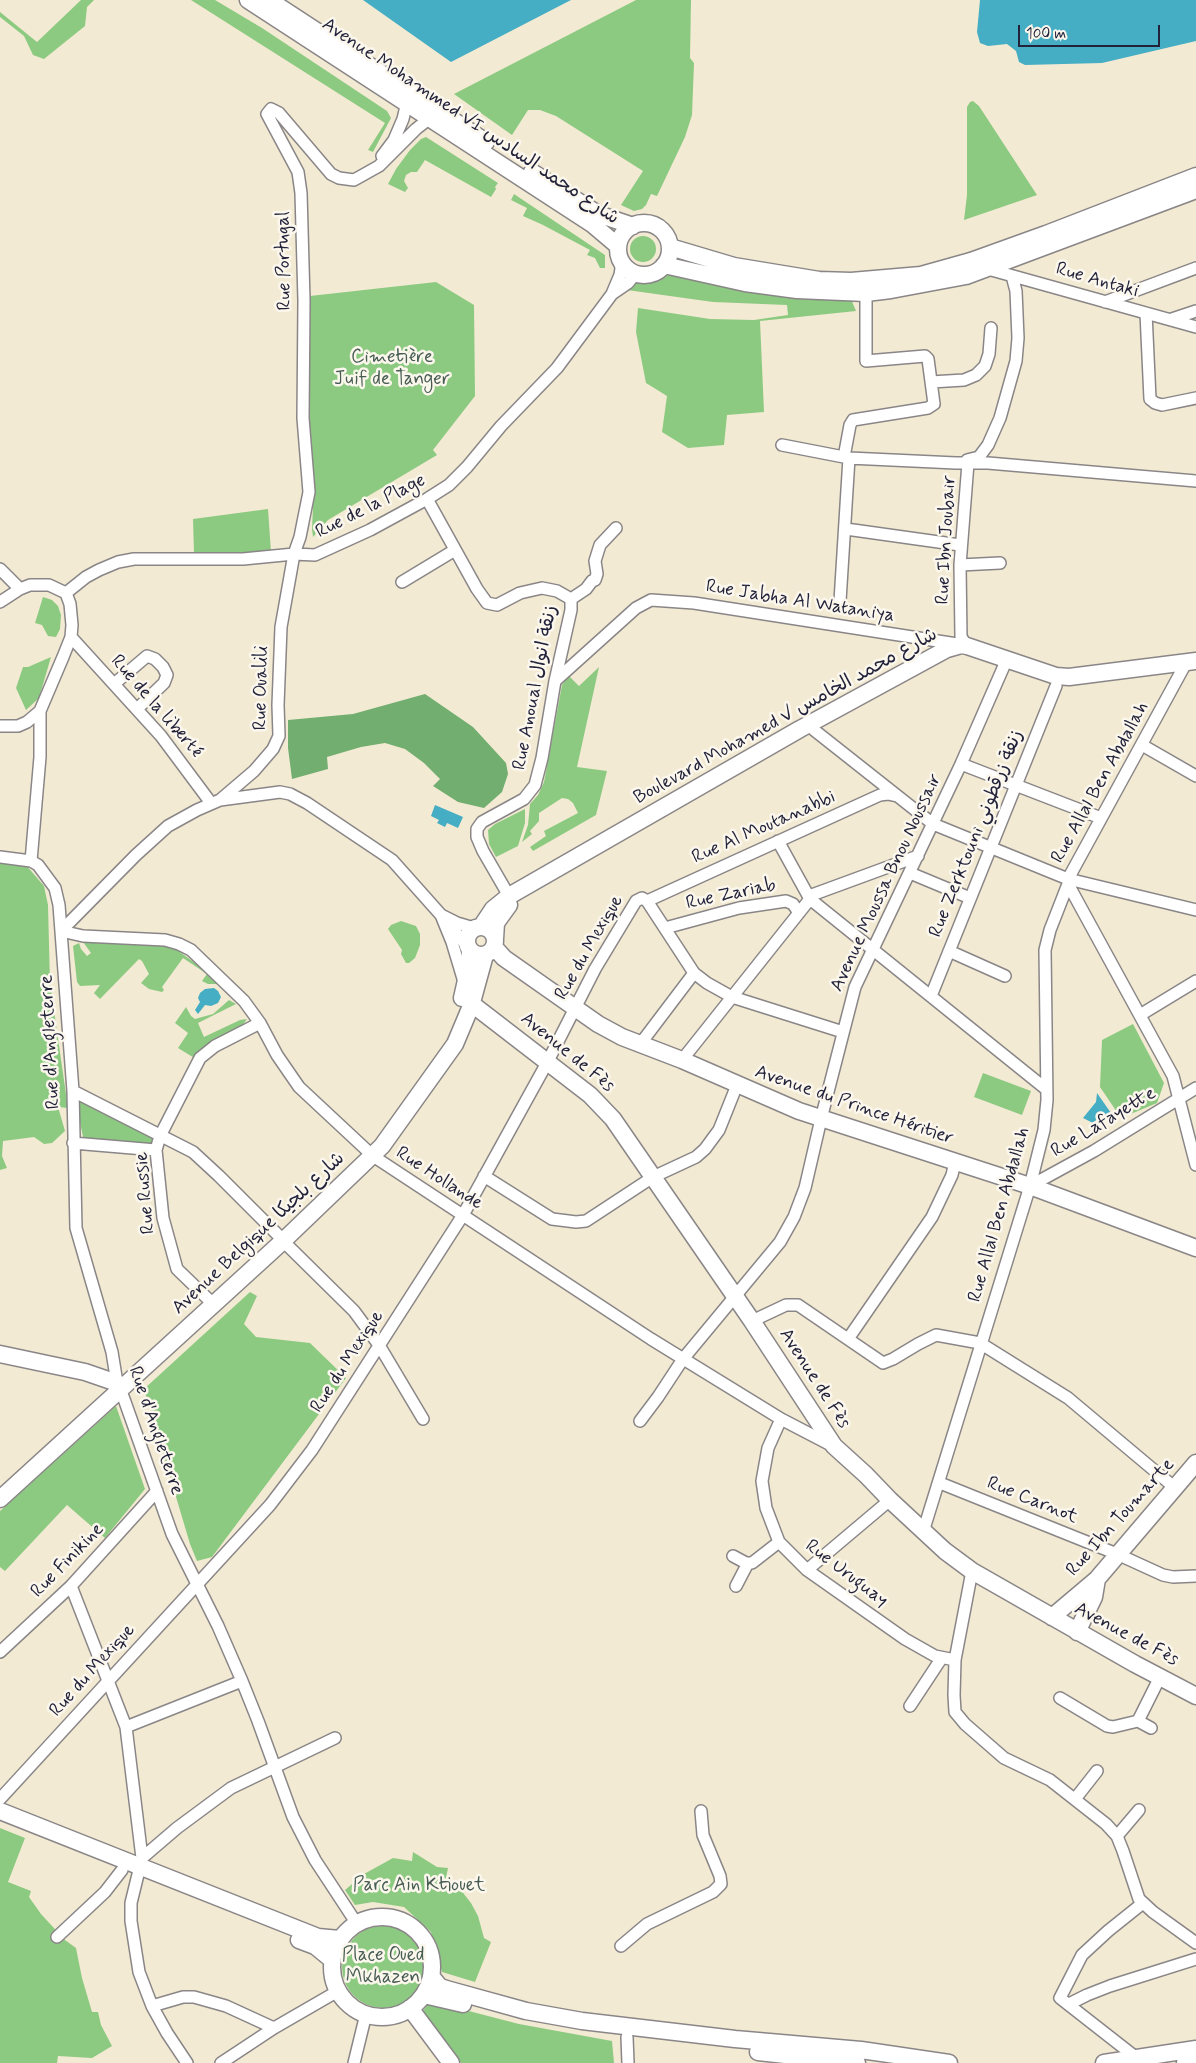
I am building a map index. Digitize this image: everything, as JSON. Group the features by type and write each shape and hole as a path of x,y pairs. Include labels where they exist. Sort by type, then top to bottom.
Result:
{"main road":[{"name":"Avenue Mohammed VI شارع محمد السادس","path":"248,0 592,224 618,246"},
{"name":"Avenue Mohammed VI شارع محمد السادس","path":"269,0 598,214 633,226"},
{"path":"670,247 734,266 819,280 850,281 921,275 971,261 1196,176"},
{"path":"664,265 745,283 797,290 866,293 952,280 988,269 1196,190"},
{"path":"646,223 659,228 665,234 670,247 664,265 651,273 636,273 628,269 622,262 618,246 624,232 633,226 646,223"},
{"name":"Boulevard Mohamed V شارع محمد الخامس","path":"504,899 800,729 954,646 967,646 1001,664 1056,686 1082,686 1191,664"},
{"path":"504,899 468,935 482,948 507,907 519,898 814,730 947,658 960,656 1001,664"},
{"name":"Boulevard Mohamed V شارع محمد الخامس","path":"1001,664 1069,677 1191,664"},
{"name":"Avenue du Prince Héritier","path":"478,927 489,929 482,948 504,958 614,1033 821,1119 1030,1186 1196,1248"},
{"name":"Avenue Belgique شارع بلجيكا","path":"0,1499 370,1153 438,1056 452,1028 465,988 482,948"},
{"name":"Avenue Belgique شارع بلجيكا","path":"370,1153 382,1146 440,1066 461,1031 472,1004 482,948"},
{"path":"465,988 472,1004"},
{"name":"Avenue de Fès","path":"472,1004 548,1061 610,1114 735,1295 834,1446 923,1532 972,1571 1077,1632 1196,1696"},
{"name":"Avenue Belgique شارع بلجيكا","path":"0,1488 119,1387 208,1299 280,1238"},
{"path":"0,1354 85,1372 119,1387"},
{"name":"Rue Ibn Toumarte","path":"1052,1617 1097,1579 1196,1463"},
{"path":"1077,1632 1094,1597 1097,1579"},
{"path":"0,1811 315,1946 331,1959"},
{"path":"0,1821 135,1868 318,1937 340,1939"},
{"path":"384,1917 398,1920 411,1926 421,1936 428,1948 432,1962 431,1976 424,1995 410,2008 398,2014 384,2017 366,2014 358,2011 347,2002 338,1991 333,1978 331,1959 340,1939 357,1924 370,1918 384,1917"},
{"path":"431,1976 440,1986 450,1990 526,2011 735,2039 862,2050 949,2063"},
{"path":"424,1995 539,2023 627,2037 857,2063"},
{"path":"410,2008 451,2063"},
{"path":"1104,2063 1196,2049"},
{"path":"1185,2063 1196,2060"}],"street":[{"path":"372,169 394,140 403,119 407,102"},
{"name":"Rue Portugal","path":"294,554 300,537 309,492 303,418 304,301 301,193 298,172 268,116 268,111 273,109 279,113 324,168 339,178 354,180 372,169"},
{"path":"372,169 379,166 416,129 430,118"},
{"path":"612,294 620,275 622,262"},
{"path":"1105,302 1196,268"},
{"name":"Rue Antaki","path":"988,269 1196,327"},
{"path":"612,294 628,283 636,273"},
{"path":"956,463 979,457 984,452 1000,418 1018,348 1016,291 1012,276"},
{"path":"840,601 846,529 847,458 850,425 854,420 931,407 934,404 928,359 925,356 866,362 866,293"},
{"name":"Rue de la Plage","path":"66,593 86,576 134,559 256,559 294,554 315,555 331,549 427,499 449,485 467,467 501,426 531,397 557,368 612,294"},
{"path":"1172,319 1196,311"},
{"path":"1146,313 1150,399 1162,405 1196,398"},
{"path":"931,382 964,380 976,375 984,366 989,354 991,328"},
{"path":"782,445 847,458 1077,469 1196,481"},
{"name":"Rue Ibn Joubair","path":"967,646 961,637 960,545 968,463"},
{"name":"Rue Anoual زنقة انوال","path":"427,499 483,599 497,605 532,589 542,588 557,591 571,599 571,610 542,758 532,790 524,799 482,822 478,829 477,837 504,899"},
{"path":"571,599 595,580 597,574 595,561 600,545 616,528"},
{"path":"846,529 960,545"},
{"path":"402,582 455,550"},
{"name":"Rue Oualili","path":"216,802 254,771 273,749 280,736 278,705 281,627 294,554"},
{"path":"960,565 1000,563"},
{"path":"0,568 20,589"},
{"path":"0,602 20,589 39,584 49,585 66,593 71,613 71,637 40,711 40,765 31,861 0,857"},
{"name":"Rue Jabha Al Wataniya","path":"556,681 636,608 646,602 656,600 694,603 967,646"},
{"name":"Rue de la liberté","path":"71,637 137,709 216,802"},
{"path":"114,684 147,656 155,659 163,667 167,675 164,682 137,709"},
{"name":"Avenue Moussa Bnou Noussair","path":"640,1421 683,1359 780,1242 794,1217 805,1188 855,987 961,764 1001,664"},
{"name":"Rue Allal Ben Abdallah","path":"923,1532 940,1483 980,1344 1030,1186 1044,1130 1047,1100 1045,950 1050,930 1068,881 1101,818 1191,664"},
{"name":"Rue Zerktouni زنقة زرقطوني","path":"931,996 1056,686"},
{"path":"0,726 18,726 27,722 40,711"},
{"path":"814,730 933,824 1068,881 1196,910"},
{"path":"1142,745 1196,776"},
{"path":"961,764 1101,818"},
{"path":"61,931 157,835 180,819 216,802 280,792 296,797 392,860 441,915 482,948"},
{"name":"Rue Al Moutanabbi","path":"648,903 880,795 897,796"},
{"path":"778,841 810,898 1046,1089"},
{"path":"682,1060 810,898 918,856"},
{"name":"Rue d'Angleterre","path":"31,861 45,874 54,888 59,905 73,1090 76,1228 112,1352 119,1387 172,1534 218,1626 242,1681 293,1817 304,1840 357,1924"},
{"path":"910,873 970,898"},
{"path":"1068,881 1172,1076 1180,1098 1196,1165"},
{"name":"Rue du Mexique","path":"0,1799 197,1582 270,1505 288,1482 330,1423 463,1215 548,1061 595,968 630,908 639,899 644,899 648,903"},
{"name":"Rue Zariab","path":"665,928 739,908 786,902 793,904 799,913"},
{"path":"648,903 694,973 707,983 732,997 843,1032"},
{"path":"441,915 457,923 478,927"},
{"path":"441,915 457,956 465,988"},
{"name":"Rue Hollande","path":"61,931 83,936 165,940 184,946 202,960 241,998 260,1023 277,1055 298,1087 370,1153 683,1359 781,1418 834,1446"},
{"path":"949,951 1005,976"},
{"path":"641,1043 694,973"},
{"path":"1140,1015 1196,981"},
{"name":"Rue Russie","path":"208,1299 177,1269 163,1218 156,1150 160,1136 200,1058 215,1046 260,1023"},
{"path":"484,1176 552,1219 576,1222 586,1221 653,1177 696,1157 705,1149 719,1130 737,1085"},
{"name":"Rue Lafayette","path":"1030,1186 1094,1151 1196,1088"},
{"path":"73,1090 184,1147 201,1159 354,1311 380,1345 423,1419"},
{"path":"73,1143 156,1150"},
{"path":"848,1339 932,1218 952,1175 955,1162"},
{"path":"752,1321 786,1305 795,1304 807,1310 883,1363 936,1335 980,1344 1068,1398 1174,1488"},
{"name":"Rue Uruguay","path":"781,1418 768,1448 762,1481 766,1508 780,1542 807,1570 905,1640 928,1654 941,1659 955,1660"},
{"name":"Rue Carnot","path":"940,1483 1167,1576 1196,1576"},
{"name":"Rue Finikine","path":"0,1652 71,1586 157,1491"},
{"path":"807,1570 890,1500"},
{"path":"736,1586 748,1564 780,1542"},
{"path":"733,1556 748,1564"},
{"path":"972,1571 955,1660 955,1712 965,1724 1004,1758 1040,1774 1106,1824 1117,1836 1124,1851 1136,1892 1143,1904 1196,1943"},
{"path":"71,1586 126,1727 135,1868 131,1903 132,1936 139,1972 152,2006 166,2034 187,2063"},
{"path":"910,1706 941,1659"},
{"path":"1138,1720 1160,1676"},
{"path":"126,1727 242,1681"},
{"path":"1060,1698 1107,1726 1113,1727 1138,1720 1151,1728"},
{"path":"56,1937 105,1892 211,1802 231,1788 335,1738"},
{"path":"1075,1799 1097,1771"},
{"path":"1117,1836 1139,1810"},
{"path":"621,1946 647,1924 713,1892 721,1884 720,1876 703,1836 702,1811"},
{"path":"1065,2001 1082,1955 1101,1937 1143,1904"},
{"path":"1065,2001 1196,1959"},
{"path":"221,2063 274,2028 338,1991"},
{"path":"152,2006 183,1997 194,1997 226,2006 274,2028"},
{"path":"1065,2001 1138,2059"},
{"path":"354,2063 366,2014"},
{"path":"627,2037 628,2063"}],"green space":[{"path":"81,0 94,0 87,7 85,26 44,59 33,55 24,36 0,17 0,12 37,42"},
{"path":"191,0 215,0 262,28 387,111 391,118 373,152 368,150 385,123"},
{"path":"636,0 691,0 690,58 694,63 692,115 685,137 657,196 651,194 642,209 634,211 621,205 643,171 556,116 540,110 528,110 512,135 454,94"},
{"path":"973,101 979,106 1037,195 964,220 967,195 967,107"},
{"path":"426,137 498,183 491,197 425,160 417,172 411,172 406,175 404,181 408,188 405,192 388,184 410,150 421,139"},
{"path":"514,194 605,255 605,268 600,268 595,258 587,255 590,250 523,216 527,208 511,200"},
{"path":"643,236 652,240 656,249 652,258 643,262 634,258 630,249 634,240"},
{"path":"681,274 789,297 851,299 856,311 760,321 764,412 727,415 724,445 688,448 662,432 667,396 646,383 636,332 638,308 710,319 754,320 788,315 787,305 713,302 627,290 641,281"},
{"name":"Cimetière Juif de Tanger","path":"436,282 474,305 475,396 433,450 437,455 328,520 313,537 314,485 308,419 310,296"},
{"path":"268,509 271,552 194,554 193,519"},
{"path":"43,597 52,600 58,606 61,615 60,629 56,637 48,636 42,625 35,623"},
{"path":"51,657 39,698 26,710 16,688 23,667 28,667"},
{"path":"599,667 577,767 607,771 596,815 533,851 530,847 546,836 544,831 578,813 573,803 568,799 562,798 539,813 539,821 530,831 532,834 522,842 528,825 530,804 538,795 544,782 562,685 569,676 579,686"},
{"path":"425,694 473,727 506,763 508,774 502,792 484,808 458,802 433,786 440,779 424,763 405,749 385,743 361,747 327,757 328,769 292,779 288,748 288,720 353,714"},
{"path":"525,809 525,823 518,846 496,857 489,844 488,830 495,824"},
{"path":"0,861 26,865 44,886 48,905 50,983 68,1108 58,1107 65,1131 52,1143 44,1144 34,1137 3,1141 2,1156 7,1168 0,1170"},
{"path":"401,921 416,926 420,934 420,945 415,958 409,963 406,963 401,954 402,950 388,929 391,925"},
{"path":"94,940 173,947 195,963 218,984 208,984 202,981 207,974 183,958 162,987 164,990 162,992 149,989 141,983 149,974 139,959 100,999 94,993 100,985 80,986 77,982 73,946 79,943 87,956 91,953 83,942"},
{"path":"229,1000 236,1004 198,1023 204,1037 240,1020 247,1019 240,1029 196,1059 178,1048 188,1033 175,1023 186,1007 195,1019 213,1014"},
{"path":"1133,1024 1164,1083 1157,1103 1121,1118 1100,1087 1102,1040"},
{"path":"983,1073 1031,1091 1022,1115 974,1097"},
{"path":"73,1091 153,1137 153,1144 141,1145 84,1141"},
{"path":"250,1292 257,1296 244,1324 256,1337 310,1343 346,1378 212,1557 197,1561 190,1544 144,1389"},
{"path":"116,1406 145,1489 105,1538 67,1505 5,1571 0,1567 0,1511"},
{"path":"0,1828 25,1838 8,1882 31,1891 29,1897 41,1914 65,1940 76,1948 92,2012 98,2012 101,2025 112,2046 92,2058 58,2056 57,2063 0,2063"},
{"name":"Parc Ain Ktiouet","path":"413,1852 437,1867 448,1868 446,1878 460,1889 471,1903 478,1916 484,1938 491,1942 475,1982 442,1972 431,1932 404,1907 373,1902 355,1905 345,1890 364,1874 393,1858 412,1861"},
{"name":"Place Oued Mkhazen","path":"375,1926 391,1926 406,1933 417,1944 424,1959 421,1983 412,1996 391,2008 375,2008 360,2001 349,1990 342,1975 342,1959 349,1944 360,1933"},
{"path":"430,2001 519,2024 612,2041 614,2063 461,2063 423,2011"}],"water":[{"path":"363,0 571,0 451,62"},
{"path":"980,0 1196,0 1196,41 1102,63 1025,65 1019,62 1016,51 1007,44 988,46 980,43 977,32"},
{"path":"435,805 463,817 458,828 447,823 445,827 437,823 439,820 431,816"},
{"path":"214,988 221,997 218,1003 211,1006 205,1005 198,1014 195,1010 200,1002 198,998 200,993 205,989"},
{"path":"1097,1093 1111,1113 1104,1118 1099,1117 1093,1123 1083,1118 1096,1102"}]}
